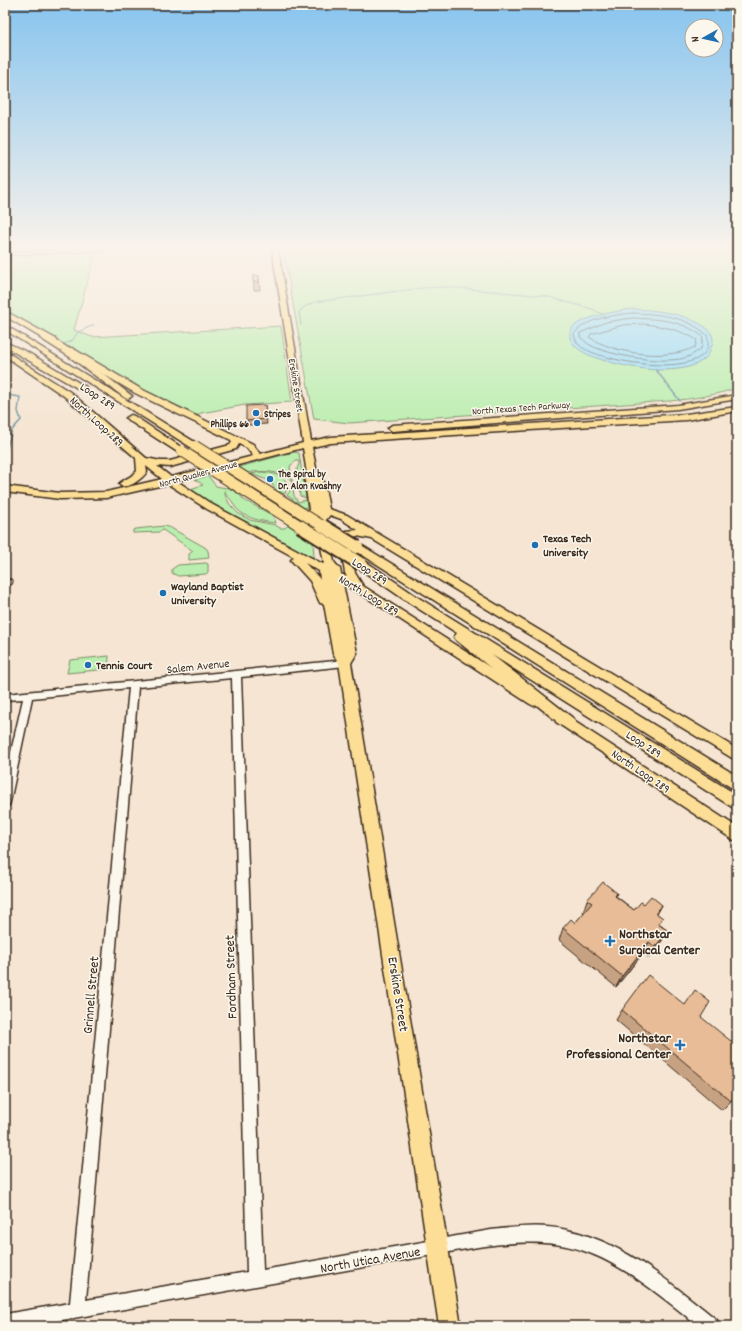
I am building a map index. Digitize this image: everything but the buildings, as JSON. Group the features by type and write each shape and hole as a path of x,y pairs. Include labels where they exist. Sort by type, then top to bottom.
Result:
{"highway":[{"name":"Loop 289","path":"5,327 737,784"},
{"path":"43,336 73,355 191,441 195,446"},
{"name":"Loop 289","path":"5,337 85,389 24,353 5,344"},
{"name":"Loop 289","path":"124,413 361,564 415,601 737,803"},
{"path":"415,601 569,723"},
{"path":"660,735 685,744 737,775"}],"main road":[{"name":"Erskine Street","path":"284,311 312,474 310,482 320,516 334,628 339,654 345,663 439,1247 450,1326"},
{"path":"5,313 138,391 250,446 256,454"},
{"name":"North Loop 289","path":"5,353 66,394 140,458 165,477 210,507 278,545 326,566"},
{"name":"North Texas Tech Parkway","path":"306,441 411,427 678,407 737,397"},
{"name":"North Texas Tech Parkway","path":"306,441 496,430 686,416 737,409"},
{"path":"124,484 135,479 142,472 140,458 160,464 170,464 233,447 236,442 234,438"},
{"name":"North Quaker Avenue","path":"89,495 124,484 165,477 306,441"},
{"name":"North Quaker Avenue","path":"5,489 60,496 106,495 128,491 165,477"},
{"path":"106,495 124,496 158,490 170,490 179,492 197,503 210,507"},
{"path":"320,516 332,512 344,517 737,756"},
{"path":"359,588 350,573 344,538 349,534 361,533 382,541"},
{"path":"278,545 303,566 315,580 320,589 334,628"},
{"name":"Erskine Street","path":"326,566 335,569 351,653 345,663"},
{"name":"North Loop 289","path":"336,575 370,594 737,834"},
{"path":"342,606 346,597 350,593 356,592 370,594"}],"street":[{"name":"Salem Avenue","path":"5,697 345,663"},
{"name":"Fordham Street","path":"236,674 255,1279"},
{"name":"Grinnell Street","path":"77,1309 134,684"},
{"path":"5,802 28,695"},
{"name":"North Utica Avenue","path":"5,1322 497,1236 546,1234 572,1239 596,1247 627,1264 646,1276 711,1326"}],"green space":[{"path":"7,311 79,311 74,330 92,337 281,326 292,402 245,405 201,413 195,416 124,382"},
{"path":"294,311 737,311 737,388 720,393 669,401 349,423 314,419"},
{"path":"294,452 299,453 306,498 300,496 297,469 299,461 296,461 290,466 294,496 298,502 306,500 307,508 303,507 287,495 292,487 291,481 287,477 272,472 248,473 239,467"},
{"path":"261,472 284,478 288,485 285,494 276,490 270,481 251,474"},
{"path":"208,476 216,486 227,487 238,493 244,500 272,515 275,523 244,515 235,507 225,490 225,495 230,505 239,514 250,520 275,525 280,528 285,528 288,525 313,541 314,557 308,556 191,491 190,489 203,485 195,479"},
{"path":"164,526 171,528 206,548 209,558 189,560 189,554 193,551 163,530 159,532 133,533 133,530 136,529"},
{"path":"208,564 208,572 206,574 178,576 172,573 172,569 178,565"},
{"name":"Tennis Court","path":"109,656 108,669 67,673 70,660"}],"water":[{"path":"618,311 662,311 679,315 705,327 713,337 712,345 708,355 705,358 699,363 688,367 659,370 621,365 589,355 577,348 571,340 571,330 575,326 589,318"}],"waterway":[{"path":"300,311 301,325"},
{"path":"596,311 604,315"},
{"path":"64,344 72,341 78,332 94,325"},
{"path":"5,363 10,361"},
{"path":"656,370 680,401"},
{"path":"5,454 12,430 21,420 18,411 20,397 7,395"}],"place":[{"name":"Stripes","path":"256,413"},
{"name":"Phillips 66","path":"257,423"},
{"name":"The Spiral by Dr. Alon Kvashny","path":"270,479"},
{"name":"Texas Tech University","path":"535,545"},
{"name":"Wayland Baptist University","path":"163,593"},
{"name":"Tennis Court","path":"88,665"},
{"name":"Northstar Surgical Center","path":"610,941"},
{"name":"Northstar Professional Center","path":"680,1045"}]}
